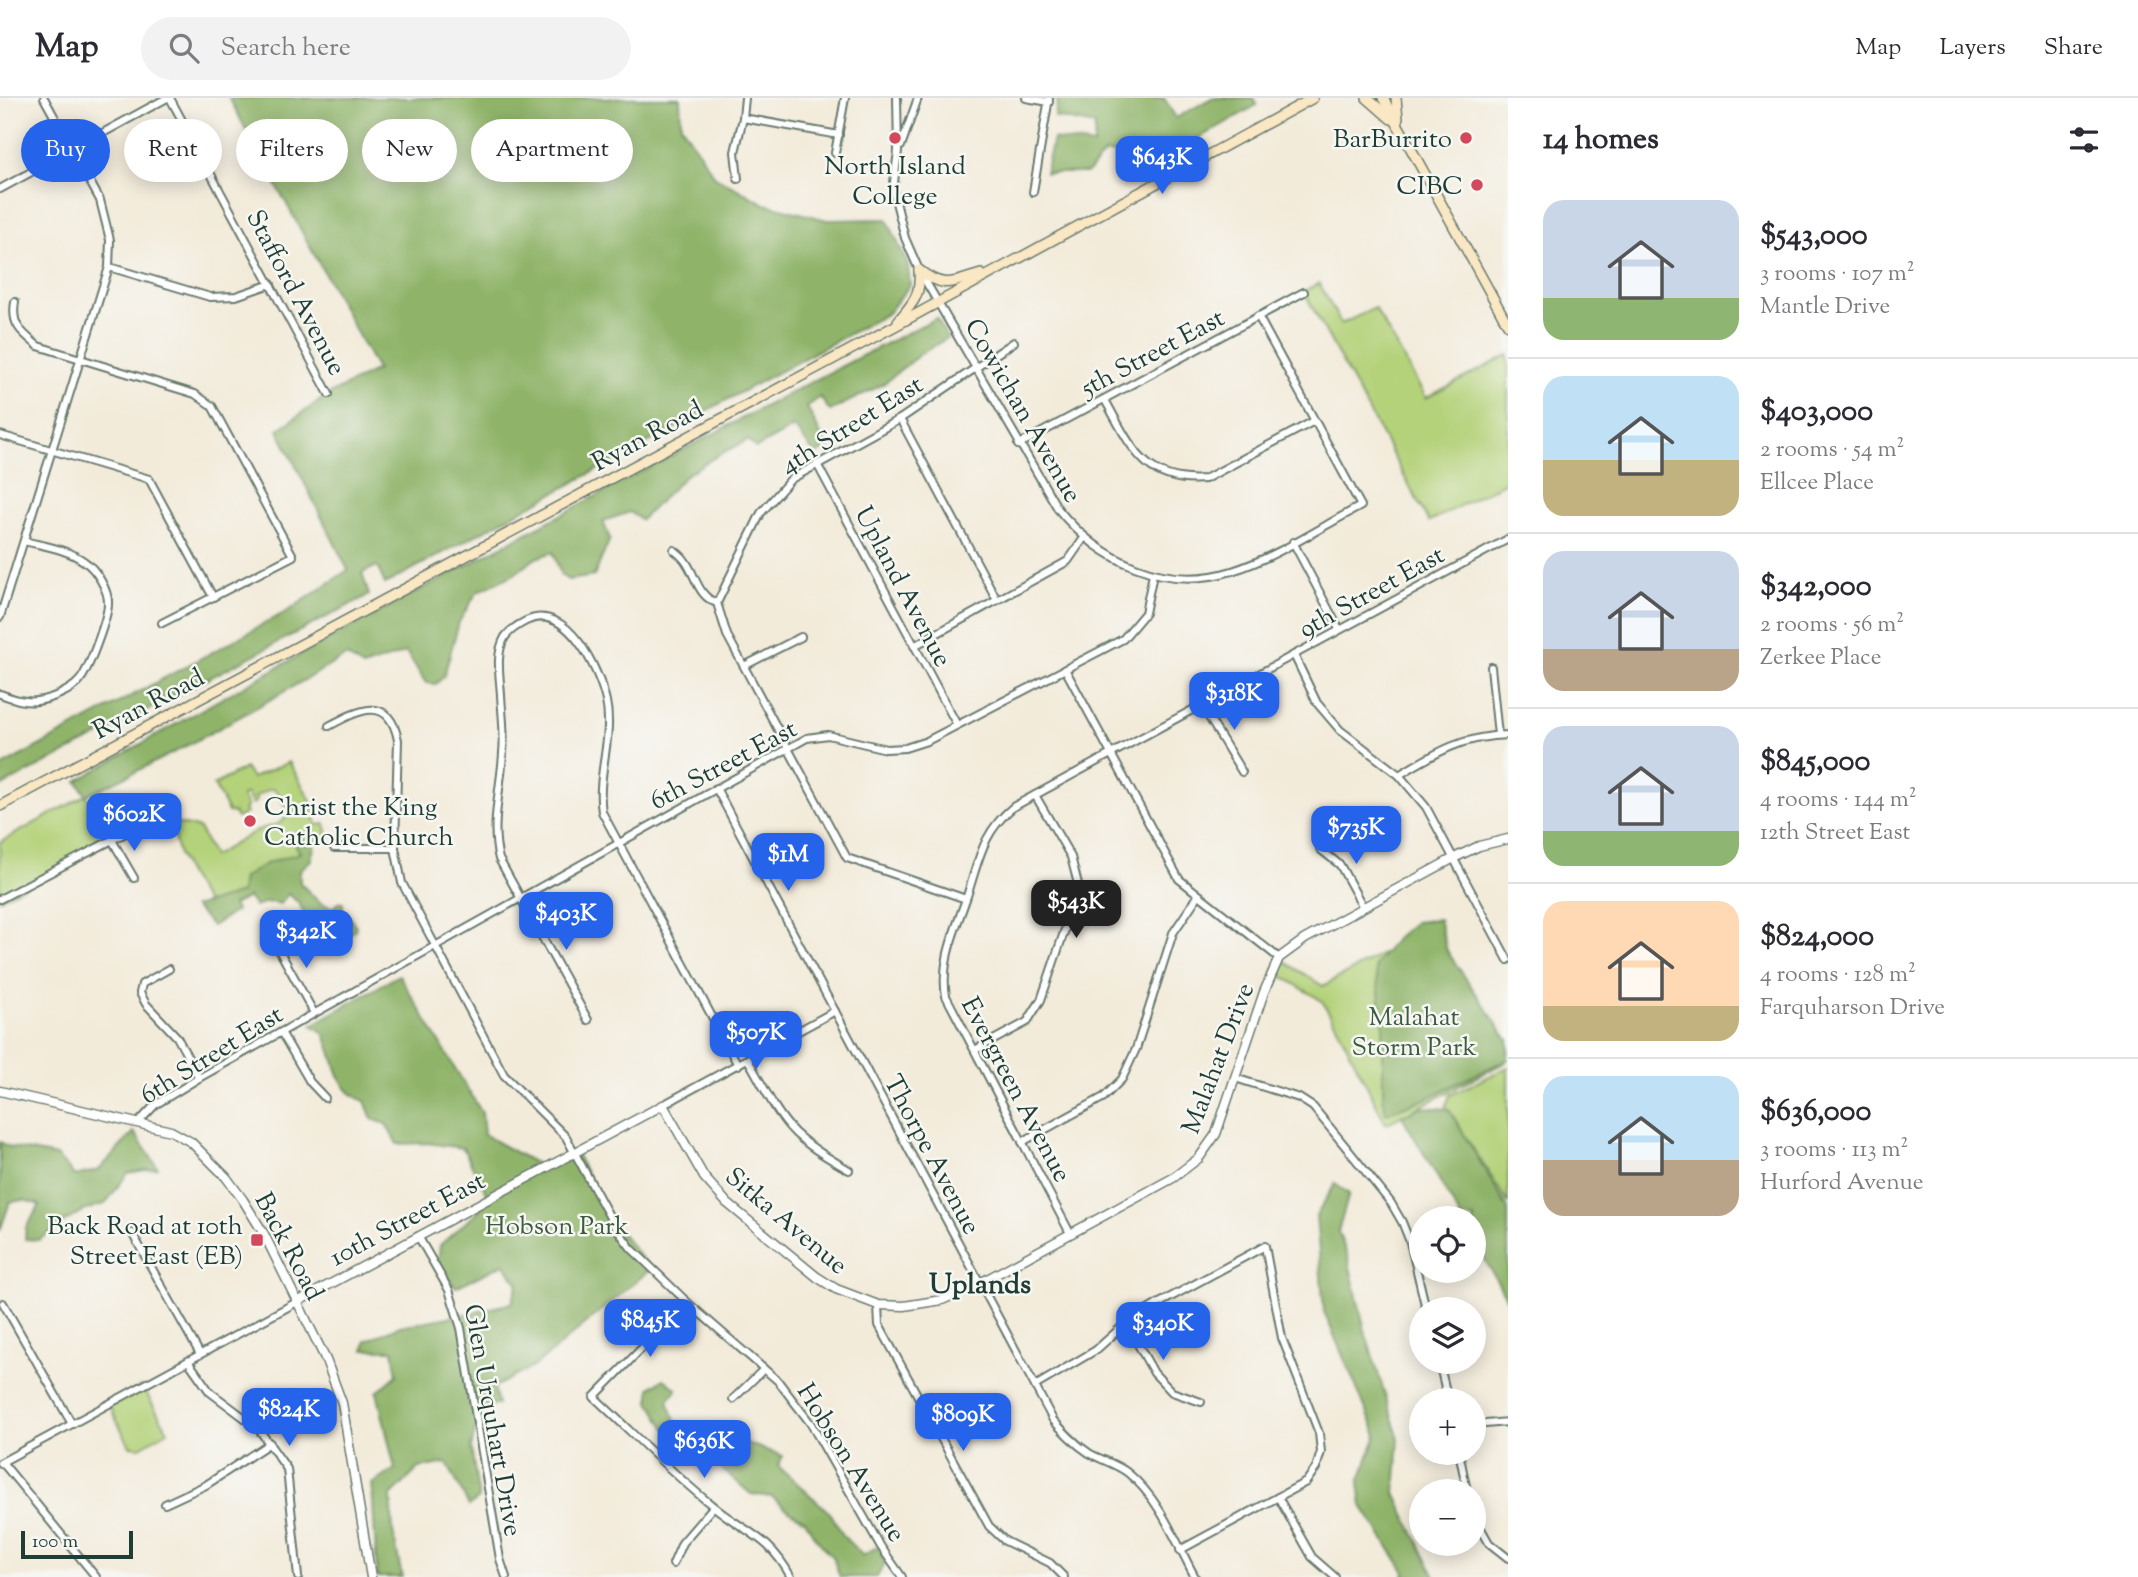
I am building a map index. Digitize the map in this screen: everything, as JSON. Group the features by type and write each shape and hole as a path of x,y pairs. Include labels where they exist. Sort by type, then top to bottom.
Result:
{"main road":[{"name":"Ryan Road","path":"0,806 893,327 1313,98"},
{"path":"1367,98 1398,125"},
{"path":"1383,98 1508,325"},
{"path":"1396,98 1398,125"},
{"path":"919,270 933,281 948,284 998,269"},
{"path":"893,327 915,300 920,283 919,270"}],"street":[{"path":"44,98 55,119"},
{"path":"110,130 169,98"},
{"name":"Stafford Avenue","path":"169,98 329,394"},
{"path":"738,179 735,152 745,98"},
{"path":"835,153 843,98"},
{"path":"897,98 898,151"},
{"path":"898,151 918,98"},
{"path":"1026,98 1049,100 1033,192"},
{"path":"743,118 839,135"},
{"name":"Cowichan Avenue","path":"898,151 893,190 905,238 919,270 976,366 1018,445 1058,509 1084,538 1116,560 1153,574"},
{"path":"0,189 21,178"},
{"path":"0,617 109,267 110,240 104,212 90,182"},
{"path":"109,267 210,297 236,296 271,284"},
{"name":"5th Street East","path":"1018,445 1304,292"},
{"path":"15,302 12,316 21,332 38,346 195,394 212,406 293,556 162,623"},
{"path":"1153,574 1201,578 1232,571 1360,506 1258,316"},
{"name":"4th Street East","path":"717,603 761,513 791,479 900,419 1014,342"},
{"path":"1105,400 1143,462 1157,472 1186,481 1205,479 1314,421"},
{"path":"900,419 997,600"},
{"path":"0,435 149,479 213,597"},
{"name":"Upland Avenue","path":"817,464 957,725"},
{"path":"914,646 1068,561 1084,538"},
{"name":"9th Street East","path":"966,899 988,835 998,820 1013,807 1508,539"},
{"path":"0,694 26,702 36,701 54,697 79,682 92,662 109,603 100,580 87,562 61,551 24,541"},
{"path":"1293,542 1339,629"},
{"path":"674,550 686,561 703,594 710,601 717,603 727,635 847,858 966,899"},
{"name":"6th Street East","path":"138,1123 155,1105 200,1078 807,738 828,734 886,749 905,748 927,741 1123,639 1145,613 1153,574"},
{"path":"588,1020 499,859 495,838 504,751 499,657 505,637 516,626 533,618 553,620 566,626 580,642 602,689 607,704 607,730 599,795 602,812 738,1065"},
{"path":"744,666 801,637"},
{"path":"1294,655 1317,703 1340,730 1399,775 1426,807 1508,960"},
{"path":"1491,667 1498,735"},
{"path":"1065,669 1179,879 1279,958"},
{"path":"1202,706 1242,772"},
{"name":"Hobson Avenue","path":"328,726 354,712 371,709 385,713 395,725 398,740 395,848 402,883 504,1075 566,1137 614,1225 631,1248 687,1302 778,1381 811,1424 881,1547 902,1577"},
{"path":"1399,775 1437,751 1476,738 1508,735"},
{"name":"Thorpe Avenue","path":"716,788 1053,1420 1069,1438 1089,1453 1125,1471 1143,1487 1195,1577"},
{"path":"975,1050 1027,1021 1041,1000 1079,888 1071,857 1035,795"},
{"path":"0,898 165,812"},
{"name":"Malahat Drive","path":"878,1305 904,1306 942,1300 980,1283 1189,1167 1216,1134 1264,993 1279,958 1305,939 1454,858 1488,843 1508,839"},
{"path":"112,840 134,878"},
{"path":"334,848 395,848"},
{"path":"1320,849 1340,865 1363,907"},
{"path":"1022,1142 1104,1097 1122,1079 1136,1049 1173,933 1198,896"},
{"name":"Evergreen Avenue","path":"966,899 946,960 943,979 946,996 1070,1233"},
{"path":"274,941 314,1013"},
{"path":"169,970 142,984 140,993 146,1004 177,1037 200,1078"},
{"name":"10th Street East","path":"1,1463 835,1011"},
{"path":"281,1032 310,1082 325,1098"},
{"path":"748,1060 780,1114 794,1132 849,1170"},
{"path":"1235,1078 1299,1098 1313,1107 1391,1203 1410,1242 1423,1297"},
{"name":"Back Road","path":"0,1091 171,1131 191,1142 226,1177 264,1234 326,1360 342,1403 371,1577"},
{"name":"Sitka Avenue","path":"663,1105 704,1177 727,1203 817,1277 844,1293 878,1305"},
{"path":"132,1233 200,1354"},
{"name":"Glen Urquhart Drive","path":"418,1236 449,1290 461,1328 500,1559 506,1577"},
{"path":"1035,1386 1096,1350 1126,1323 1265,1246 1282,1338 1319,1433 1321,1452 1316,1468 1306,1482 1180,1550"},
{"path":"687,1302 594,1397 713,1507 766,1542 781,1558 791,1577"},
{"path":"3,1303 72,1424"},
{"path":"878,1305 879,1325 989,1526 1005,1541 1051,1563 1064,1577"},
{"path":"1126,1323 1154,1373 1172,1392 1201,1402"},
{"path":"188,1361 210,1392 258,1428 287,1469 298,1577"},
{"path":"733,1399 764,1369"},
{"path":"1486,1424 1508,1422"},
{"path":"165,1504 206,1485 270,1443"},
{"path":"1,1463 96,1577"},
{"path":"1278,1497 1312,1557 1335,1577"},
{"path":"673,1564 682,1543 713,1507"},
{"path":"1486,1538 1508,1558"}],"green space":[{"path":"229,98 680,98 681,125 715,177 765,204 827,220 887,219 908,265 910,285 888,313 385,584 377,566 362,573 369,595 0,787 0,767 288,611 348,570 278,430 329,394 377,370 275,182 348,182 348,119 240,119"},
{"path":"1058,98 1164,98 1176,118 1212,98 1253,98 1257,105 1141,171 1125,155 1105,153 1087,173 1045,173 1053,139 1094,145 1095,125 1055,117"},
{"path":"1319,283 1341,324 1375,308 1426,398 1508,355 1508,481 1429,522 1304,292"},
{"path":"937,318 947,338 919,355 882,385 830,411 820,397 807,407 828,449 815,454 794,427 756,448 748,440 686,475 641,520 630,512 603,521 610,539 594,576 568,580 561,575 553,552 536,558 513,575 477,592 459,622 444,676 436,684 426,683 406,652 363,667 346,656 218,729 120,780 86,795 77,781 243,686 411,595"},
{"path":"289,762 310,799 317,825 325,824 328,835 315,843 305,844 298,833 300,853 268,863 243,878 241,893 207,904 179,854 174,823 199,828 213,856 258,830 278,824 289,813 276,790 270,789 255,797 257,801 252,804 247,794 242,796 247,807 244,809 246,813 237,818 234,813 228,812 214,785 245,768 252,778"},
{"path":"86,795 112,840 0,899 0,842"},
{"path":"298,832 305,844 315,843 311,860 300,870 300,883 320,903 334,908 339,902 343,903 343,908 356,926 351,933 340,933 339,941 330,948 323,948 316,925 308,922 299,903 288,894 280,904 267,902 255,907 248,897 233,905 236,911 212,926 194,907 241,893 243,878 268,863 300,853 292,838"},
{"name":"Malahat Storm Park","path":"1439,919 1447,951 1508,1040 1508,1059 1425,1099 1386,1113 1383,1097 1383,1020 1375,966 1396,938 1415,922"},
{"name":"Malahat Storm Park","path":"1434,926 1506,1062 1386,1124 1322,1001 1274,971 1279,958 1323,986"},
{"name":"Hobson Park","path":"399,975 482,1113 484,1135 544,1168 575,1152 614,1225 651,1269 535,1366 494,1387 498,1405 481,1405 471,1448 479,1499 469,1506 447,1463 419,1468 391,1496 393,1532 402,1577 377,1577 372,1484 395,1469 377,1392 397,1375 393,1350 364,1350 366,1341 400,1326 512,1303 518,1283 504,1264 456,1287 437,1269 440,1245 489,1198 463,1148 427,1143 397,1144 386,1124 372,1119 365,1101 355,1097 342,1083 325,1036 312,1025"},
{"path":"1508,1067 1508,1203 1446,1106 1450,1095"},
{"path":"1420,1107 1449,1109 1508,1209 1508,1301 1486,1262 1486,1206 1454,1206 1402,1116"},
{"path":"134,1132 158,1168 128,1173 105,1204 79,1214 39,1240 25,1239 26,1227 40,1205 24,1200 10,1202 0,1231 0,1142 10,1147 56,1156 75,1176 99,1170"},
{"path":"1335,1184 1349,1194 1338,1232 1347,1254 1366,1335 1399,1439 1395,1493 1409,1522 1409,1556 1425,1556 1435,1577 1404,1577 1405,1572 1362,1506 1359,1482 1377,1435 1324,1312 1316,1216"},
{"path":"664,1379 677,1389 668,1401 676,1422 698,1426 783,1456 778,1466 831,1514 844,1537 863,1556 878,1546 885,1563 877,1577 840,1577 833,1558 814,1536 805,1520 772,1497 751,1494 685,1437 666,1429 650,1402 650,1388"},
{"path":"142,1386 168,1431 140,1447 130,1446 108,1404"}],"place":[{"name":"North Island College","path":"895,138"},
{"name":"BarBurrito","path":"1466,138"},
{"name":"CIBC","path":"1477,185"},
{"name":"Christ the King Catholic Church","path":"250,821"},
{"name":"Back Road at 10th Street East (EB)","path":"257,1240"}],"district":[{"name":"Uplands","path":"980,1283"}]}
